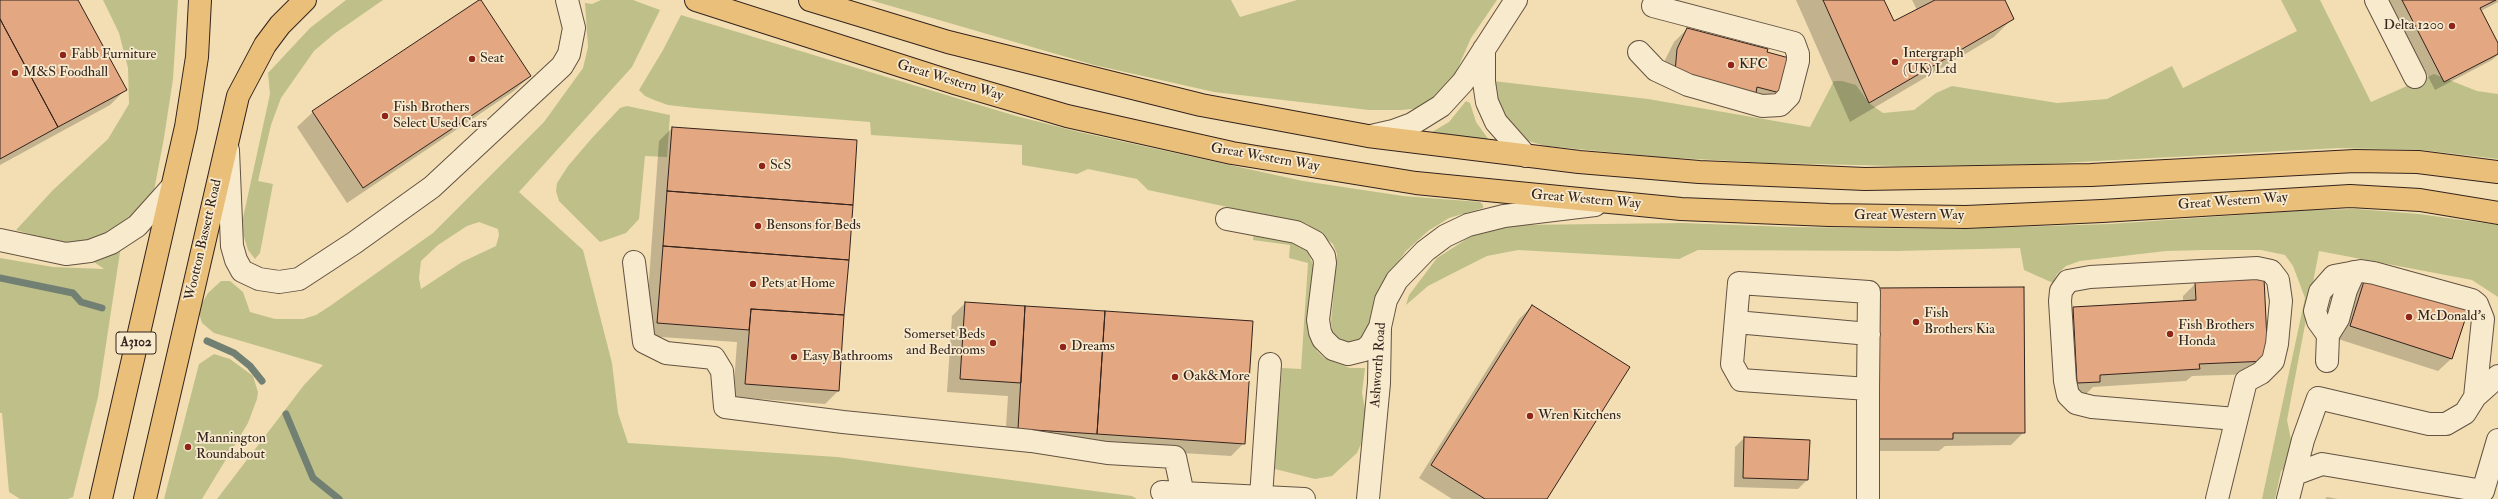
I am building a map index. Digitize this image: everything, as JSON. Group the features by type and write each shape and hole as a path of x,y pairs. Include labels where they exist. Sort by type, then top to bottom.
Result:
{"main road":[{"name":"A3102","path":"101,499 172,187 194,80 200,0"},
{"name":"Wootton Bassett Road","path":"145,499 227,134 238,96 250,71 280,25 305,0"},
{"name":"Great Western Way","path":"696,0 1018,102 1170,140 1336,171 1409,182 1613,203 1769,213 1958,217 2102,211 2350,196 2420,200 2498,213"},
{"path":"810,0 948,42 1201,106 1368,136 1526,156 1699,172 1865,180 2091,175 2355,160 2418,162 2498,172"}],"street":[{"path":"227,134 232,246 236,260 242,271 259,279 279,282 299,279 354,243 432,187 562,66 569,54 574,28 567,0"},
{"path":"1368,136 1394,131 1412,124 1441,106 1463,82 1516,0"},
{"path":"2376,0 2415,77"},
{"path":"1639,52 1656,70 1688,85 1762,106 1780,105 1789,96 1798,61 1798,54 1794,43 1653,6"},
{"path":"1484,49 1484,82 1487,102 1496,122 1526,156"},
{"path":"0,240 66,254 90,251 111,243 137,226 172,187"},
{"name":"Ashworth Road","path":"1368,499 1379,384 1380,327 1386,300 1397,280 1415,259 1445,236 1468,225 1504,216 1613,203"},
{"path":"1227,219 1296,232 1315,242 1324,256 1325,263 1318,320 1320,332 1323,339 1333,349 1348,354 1364,350 1370,345 1380,327"},
{"path":"634,262 644,342 666,354 714,358 722,370 725,407 844,422 1031,441 1107,453 1175,457 1172,493 1304,499"},
{"path":"2217,499 2246,381 2260,373 2273,361 2277,344 2281,301 2278,280 2271,271 2257,268 2241,268 2090,277 2068,281 2061,291 2065,381 2068,395 2076,403 2092,408 2236,419"},
{"path":"2327,361 2328,335 2318,321 2315,311 2320,292 2334,276 2354,272 2374,273 2472,300 2477,304 2483,319 2475,396"},
{"path":"1868,389 1741,380 1732,364 1739,283 1869,292 1868,499"},
{"path":"1736,322 1869,334"},
{"path":"1261,498 1270,364"},
{"path":"2288,499 2318,398 2438,425 2452,423 2459,418 2475,396 2498,376"},
{"path":"2296,469 2322,464 2483,491 2498,440"}],"green space":[{"path":"103,0 178,0 173,79 164,138 153,196 124,226 98,397 73,497 68,499 20,499 9,492 2,413 0,413 0,258 53,267 104,269 71,246 16,230 53,190 108,139 129,104 128,68 119,33"},
{"path":"346,0 383,0 334,34 314,51 281,98 271,125 258,181 273,184 260,253 255,259 248,250 241,227 270,94 268,73 310,28"},
{"path":"601,0 633,0 660,10 632,67 519,192 583,250 612,363 618,413 628,443 837,457 1132,496 1137,499 217,499 304,385 323,365 214,333 202,323 198,310 208,293 221,281 230,281 243,292 250,312 275,319 303,319 316,315 330,306 433,233 544,122 583,68 588,47 585,3 592,4","holes":["479,222 498,229 499,235 496,246 462,262 421,289 419,278 421,261 438,245 467,226"]},
{"path":"870,0 1231,0 1240,17 1297,0 1497,0 1471,38 1453,79 1435,99 1420,108 1402,110 1369,110 1214,92 1094,65"},
{"path":"2281,0 2320,0 2371,102 2434,74 2477,91 2498,94 2498,159 2421,150 2339,148 2042,164 1898,166 1768,163 1660,157 1546,146 1528,141 1516,132 1497,105 1493,81 1648,99 1810,127 1834,81 1842,81 1856,85 1869,103 1883,113 1914,110 1936,93 1952,86 2057,103 2107,99 2172,66 2183,88 2297,31"},
{"path":"681,15 1016,116 1079,132 1303,181 1403,196 1480,202 1483,205 1483,208 1449,218 1428,231 1406,251 1381,287 1366,337 1349,346 1333,336 1331,322 1337,254 1333,244 1307,224 1148,190 1137,179 1088,169 1077,174 1022,165 1022,145 871,135 870,122 668,105 645,96 639,90 663,50"},
{"path":"1466,101 1470,103 1476,122 1489,140 1432,132 1449,122"},
{"path":"627,106 670,115 667,157 645,156 639,219 626,233 600,242 559,201 556,191 557,183 568,166 592,138 620,108"},
{"path":"2357,209 2419,214 2498,225 2498,297 2472,280 2319,251 2287,420 2292,444 2288,465 2281,471 2275,499 2262,499 2305,298 2293,266 2285,255 2261,250 2166,251 2080,261 2066,266 2057,274 2053,283 2024,270 2020,248 1896,251 1698,250 1679,259 1518,250 1487,256 1428,286 1406,305 1409,295 1437,258 1479,231 1519,225 1683,223 1789,227 1951,229 2110,224 2311,210"},
{"path":"1254,233 1288,239 1308,251 1314,268 1313,342 1317,351 1324,358 1350,368 1365,368 1362,393 1366,414 1361,444 1357,453 1332,476 1315,479 1275,469 1276,442 1272,425 1276,408 1279,406 1282,368 1301,369 1308,263 1289,258 1290,245 1253,240"},
{"path":"214,354 230,359 253,376 258,392 257,399 248,423 202,499 164,499 199,364"}],"building":[{"name":"Fabb Furniture","path":"0,0 78,0 127,90 58,127 0,19"},
{"path":"481,0 531,76 363,188 312,111"},
{"name":"Intergraph (UK) Ltd","path":"1823,0 1884,0 1894,21 1935,0 2005,0 2014,19 1869,103"},
{"name":"Delta 1200","path":"2402,0 2496,0 2480,8 2498,43 2498,54 2444,82"},
{"name":"M&S Foodhall","path":"0,19 58,127 0,159"},
{"name":"KFC","path":"1687,28 1768,49 1767,52 1789,58 1780,93 1757,87 1756,93 1675,72 1677,49"},
{"name":"ScS","path":"672,127 857,140 853,205 667,191"},
{"name":"Bensons for Beds","path":"667,191 853,205 849,260 663,246"},
{"name":"Pets at Home","path":"663,246 849,260 844,315 751,309 749,330 657,323"},
{"name":"McDonald's","path":"2366,275 2469,308 2452,359 2350,326"},
{"name":"Fish Brothers Honda","path":"2264,278 2268,361 2199,364 2200,369 2100,375 2100,382 2077,383 2073,307 2196,300 2195,282"},
{"path":"2024,287 2025,433 1953,433 1953,439 1879,439 1879,288"},
{"name":"Somerset Beds and Bedrooms","path":"965,302 1025,306 1021,383 960,379"},
{"name":"Wren Kitchens","path":"1532,305 1630,367 1547,499 1485,499 1431,465"},
{"name":"Dreams","path":"1025,306 1105,311 1097,434 1018,429"},
{"name":"Easy Bathrooms","path":"751,309 844,315 839,391 745,384"},
{"name":"Oak&More","path":"1105,311 1253,321 1245,444 1097,434"},
{"path":"1744,437 1810,440 1808,480 1743,478"}],"waterway":[{"path":"0,278 73,293 81,302 102,308"},
{"path":"207,341 234,353 250,366 262,381"},
{"path":"286,414 313,478 339,499"}],"place":[{"name":"Delta 1200","path":"2452,26"},
{"name":"Fabb Furniture","path":"63,55"},
{"name":"Seat","path":"472,59"},
{"name":"Intergraph (UK) Ltd","path":"1895,62"},
{"name":"KFC","path":"1731,65"},
{"name":"M&S Foodhall","path":"15,73"},
{"name":"Fish Brothers Select Used Cars","path":"385,116"},
{"name":"ScS","path":"762,166"},
{"name":"Bensons for Beds","path":"758,226"},
{"name":"Pets at Home","path":"753,284"},
{"name":"McDonald's","path":"2409,317"},
{"name":"Fish Brothers Kia","path":"1916,322"},
{"name":"Fish Brothers Honda","path":"2170,334"},
{"name":"Somerset Beds and Bedrooms","path":"993,343"},
{"name":"Dreams","path":"1063,347"},
{"name":"Easy Bathrooms","path":"794,357"},
{"name":"Oak&More","path":"1175,377"},
{"name":"Wren Kitchens","path":"1530,416"},
{"name":"Mannington Roundabout","path":"188,447"}]}
